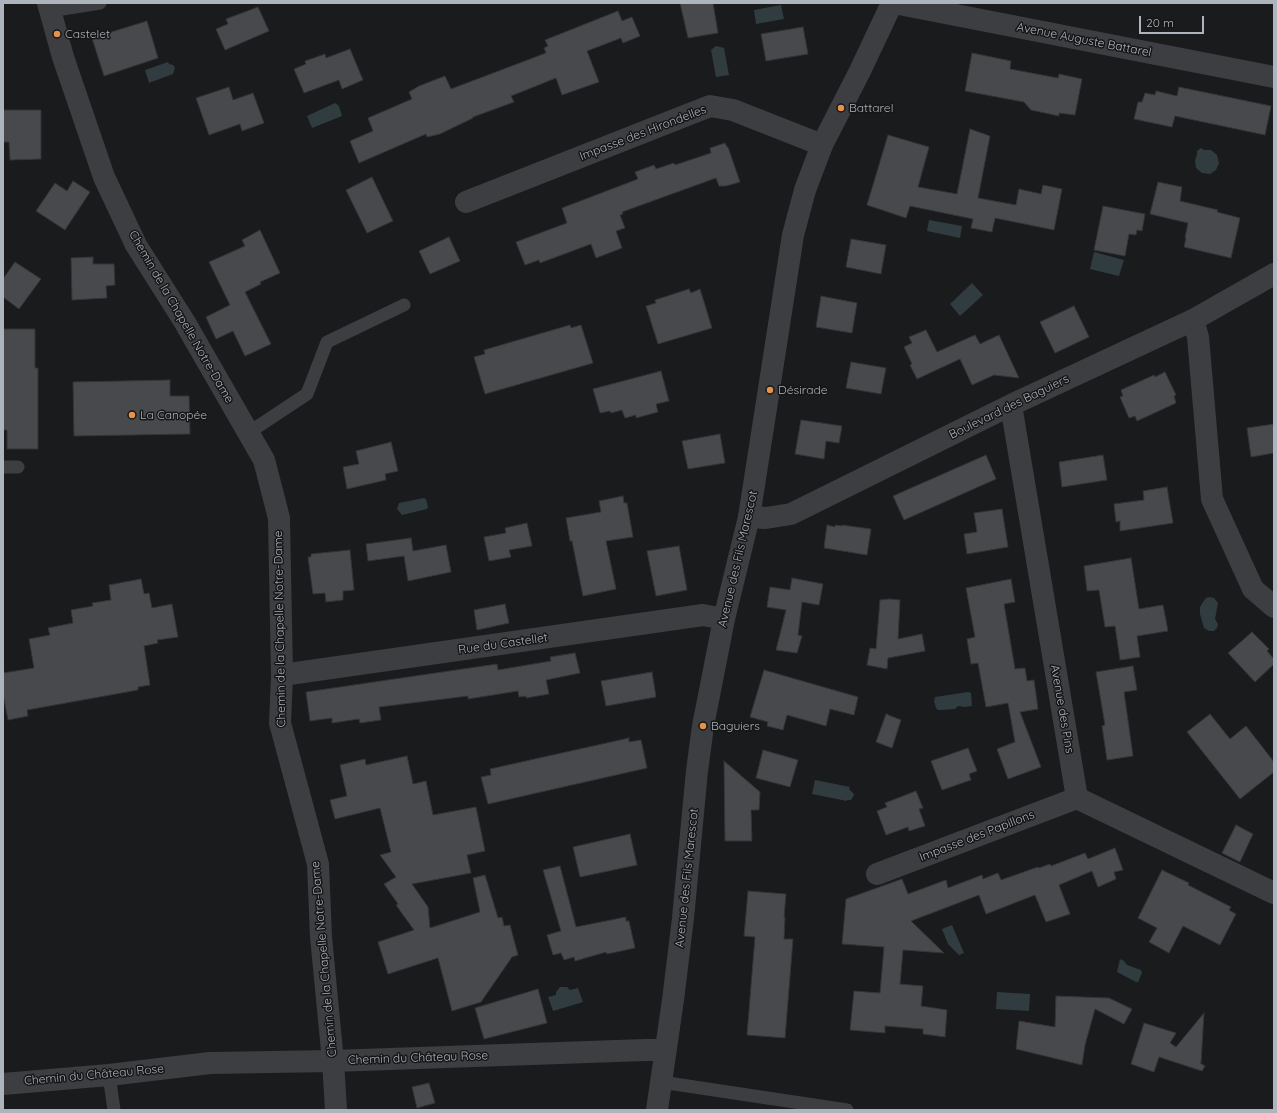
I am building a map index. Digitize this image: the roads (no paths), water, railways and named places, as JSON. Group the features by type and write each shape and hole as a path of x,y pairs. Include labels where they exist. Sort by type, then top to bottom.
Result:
{"street":[{"name":"Avenue Auguste Battarel","path":"893,3 1274,77"},
{"name":"Avenue des Fils Marescot","path":"657,1110 683,918 697,771 703,726 724,619 749,518 793,235 805,190 822,145 893,3"},
{"name":"Chemin de la Chapelle Notre-Dame","path":"49,7 63,57 104,177 136,245 184,321 264,460 279,518 282,675 280,723 318,864 322,937 336,1110"},
{"name":"Impasse des Hirondelles","path":"466,202 710,106 733,110 822,145"},
{"name":"Boulevard des Baguiers","path":"749,518 766,518 791,514 1011,405 1193,320 1269,277"},
{"path":"1193,320 1198,337 1212,499 1253,589 1274,607"},
{"name":"Avenue des Pins","path":"1011,405 1077,798"},
{"name":"Rue du Castellet","path":"282,675 703,615 724,619"},
{"path":"1077,798 1274,893"},
{"name":"Impasse des Papillons","path":"876,874 1077,798"},
{"name":"Chemin du Château Rose","path":"3,1084 109,1075 210,1063 333,1061 665,1050"}],"lane":[{"path":"49,7 100,3"},
{"path":"248,433 307,394 327,342 404,305"},
{"path":"3,467 18,467"},
{"path":"109,1075 114,1110"},
{"path":"661,1082 847,1110"}],"place":[{"name":"Castelet","path":"57,34"},
{"name":"Battarel","path":"841,108"},
{"name":"Désirade","path":"770,390"},
{"name":"La Canopée","path":"132,415"},
{"name":"Baguiers","path":"703,726"}]}
